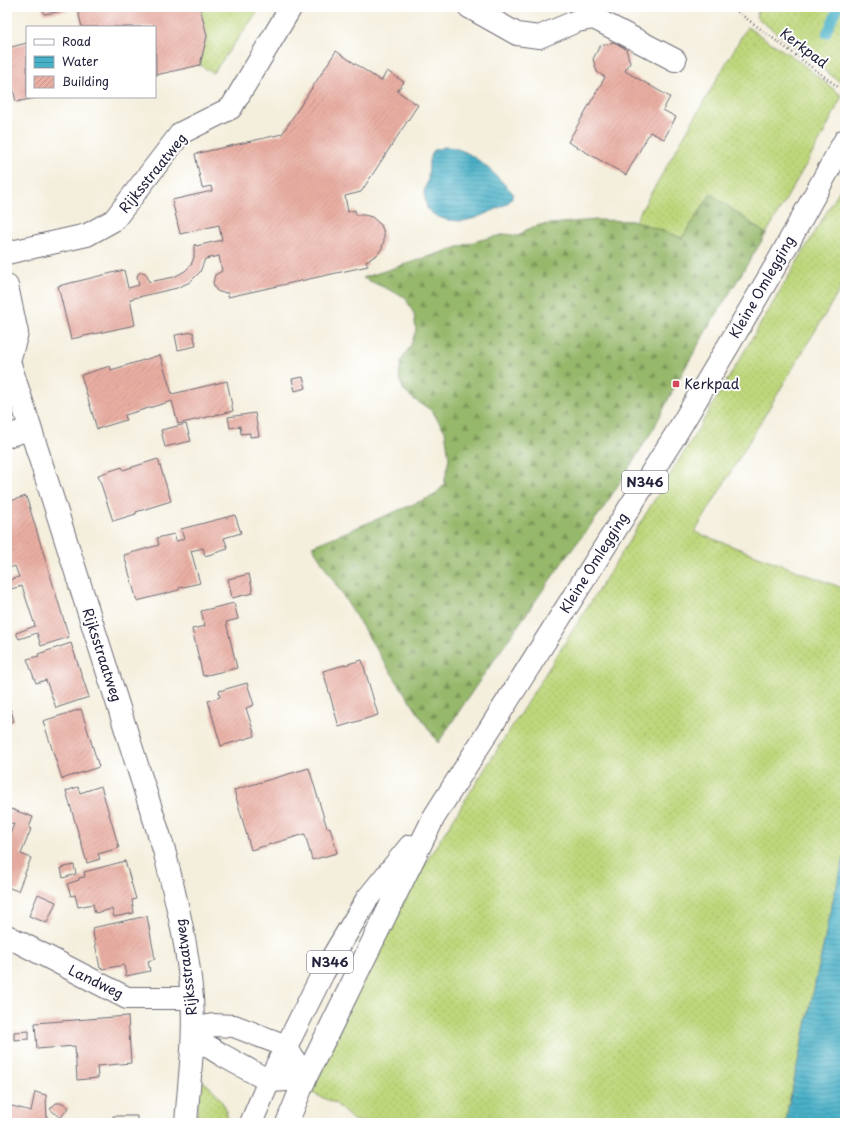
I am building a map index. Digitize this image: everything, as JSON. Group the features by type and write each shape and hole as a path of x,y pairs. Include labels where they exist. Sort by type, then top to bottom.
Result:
{"street":[{"name":"Rijksstraatweg","path":"7,253 87,235 114,220 181,133 231,108 291,7"},
{"path":"469,7 517,34 539,37 577,21 594,18 675,60"},
{"name":"Kleine Omlegging","path":"434,817 676,434 776,265 845,140"},
{"name":"Rijksstraatweg","path":"7,286 17,332 9,361 164,850 186,944 192,998 193,1029 186,1123"},
{"path":"7,436 30,429"},
{"name":"N346","path":"251,1123 269,1081 323,973 366,899 434,817"},
{"name":"N346","path":"287,1123 306,1079 434,817"},
{"name":"Landweg","path":"7,936 127,998 192,998"},
{"name":"Rijksstraatweg","path":"193,1029 213,1025 234,1026 286,1046"},
{"name":"Rijksstraatweg","path":"193,1029 206,1045 269,1081"},
{"path":"269,1081 306,1079 286,1046"}],"path":[{"name":"Kerkpad","path":"731,7 845,92"}],"green space":[{"path":"200,7 261,7 213,73 200,65 207,36"},
{"path":"759,7 845,7 845,86 756,17"},
{"path":"747,27 796,59 842,96 823,135 766,234 711,194 682,238 635,221"},
{"path":"845,181 845,281 695,532 845,589 845,855 834,896 786,1123 365,1123 353,1120 335,1103 312,1093 361,981 419,873 613,567 705,418"},
{"path":"711,194 766,234 705,333 676,384 654,428 603,509 564,560 438,743 388,668 312,546 433,496 444,485 449,458 445,431 431,410 404,391 399,378 401,361 411,345 416,330 414,314 405,297 363,278 480,240 506,234 518,236 526,230 540,225 595,220 635,221 682,238"},
{"path":"200,1079 220,1098 229,1123 196,1123"}],"water":[{"path":"445,147 455,148 474,157 482,163 513,193 511,200 505,205 476,218 463,221 447,220 436,216 429,211 424,192 428,180 429,160 434,150"},
{"path":"845,855 845,1123 786,1123 834,896"}],"building":[{"path":"42,7 71,7 71,10 44,14"},
{"path":"77,7 200,7 207,36 200,65 156,75 156,26 82,26"},
{"path":"614,42 626,49 630,63 625,71 670,97 663,110 676,117 664,139 650,132 626,175 568,142 605,77 597,72 593,59 600,46"},
{"path":"26,43 26,98 35,98 16,102 7,60 7,48"},
{"path":"336,51 381,81 387,71 404,82 397,91 418,105 361,192 345,196 348,212 355,210 356,215 372,217 381,225 384,233 382,248 377,255 366,261 368,266 228,297 228,293 219,292 216,290 213,283 215,275 222,271 219,256 205,259 200,272 190,282 177,288 130,299 135,325 71,339 58,286 124,270 128,288 139,285 137,277 141,272 147,275 149,282 174,277 185,271 191,265 194,257 195,244 196,246 222,240 219,225 180,234 172,200 212,191 211,186 202,188 195,154 282,134"},
{"path":"193,332 196,346 178,350 175,335"},
{"path":"160,355 172,394 227,381 233,411 178,424 172,401 125,415 126,420 97,429 81,375 110,366 111,370"},
{"path":"303,377 306,388 295,391 292,379"},
{"path":"255,413 259,436 250,437 250,433 241,434 240,426 230,428 228,417"},
{"path":"186,424 191,441 165,447 161,430"},
{"path":"158,459 171,501 113,521 98,475 122,467 123,470"},
{"path":"26,496 69,637 41,646 37,633 19,639 16,633 35,626 22,586 7,590 7,581 19,577 15,566 7,569 7,544 9,544 7,538 7,502"},
{"path":"235,515 241,533 224,538 228,549 205,556 203,548 191,551 200,583 137,601 124,555 159,545 157,538 174,534 176,541 184,539 181,529"},
{"path":"249,574 253,593 232,598 228,579"},
{"path":"234,603 238,619 226,622 237,668 203,676 192,629 205,626 201,611"},
{"path":"71,643 89,697 56,708 46,680 36,683 27,659 39,656 38,654"},
{"path":"362,660 378,715 339,727 323,671"},
{"path":"247,683 254,705 246,708 255,736 221,746 208,701 220,697 219,691"},
{"path":"81,709 99,767 62,779 43,721"},
{"path":"11,710 14,721 7,723 7,711"},
{"path":"309,768 327,828 330,827 337,853 312,860 305,834 251,850 234,790"},
{"path":"101,786 119,848 98,854 100,859 87,863 66,791 78,787 80,793"},
{"path":"11,809 33,817 29,828 31,829 21,854 31,858 18,891 7,887 7,842 14,824 7,822"},
{"path":"125,861 136,899 132,900 134,913 114,917 112,909 95,913 93,904 78,907 75,895 71,896 67,884 79,880 79,878 85,877 84,872"},
{"path":"74,865 76,874 63,878 61,868"},
{"path":"38,894 56,902 47,923 29,916"},
{"path":"147,916 155,959 148,961 150,971 126,976 124,965 103,969 100,968 92,928"},
{"path":"128,1016 131,1063 97,1066 98,1078 77,1080 75,1046 37,1049 35,1023"},
{"path":"29,1031 29,1039 14,1040 14,1032"},
{"path":"35,1092 46,1095 47,1123 7,1123 8,1105 31,1111"},
{"path":"56,1103 63,1103 69,1108 60,1118 50,1109"},
{"path":"113,1116 137,1116 137,1123 113,1123"}],"waterway":[{"path":"826,34 838,7"}],"place":[{"name":"Kerkpad","path":"676,384"}]}
